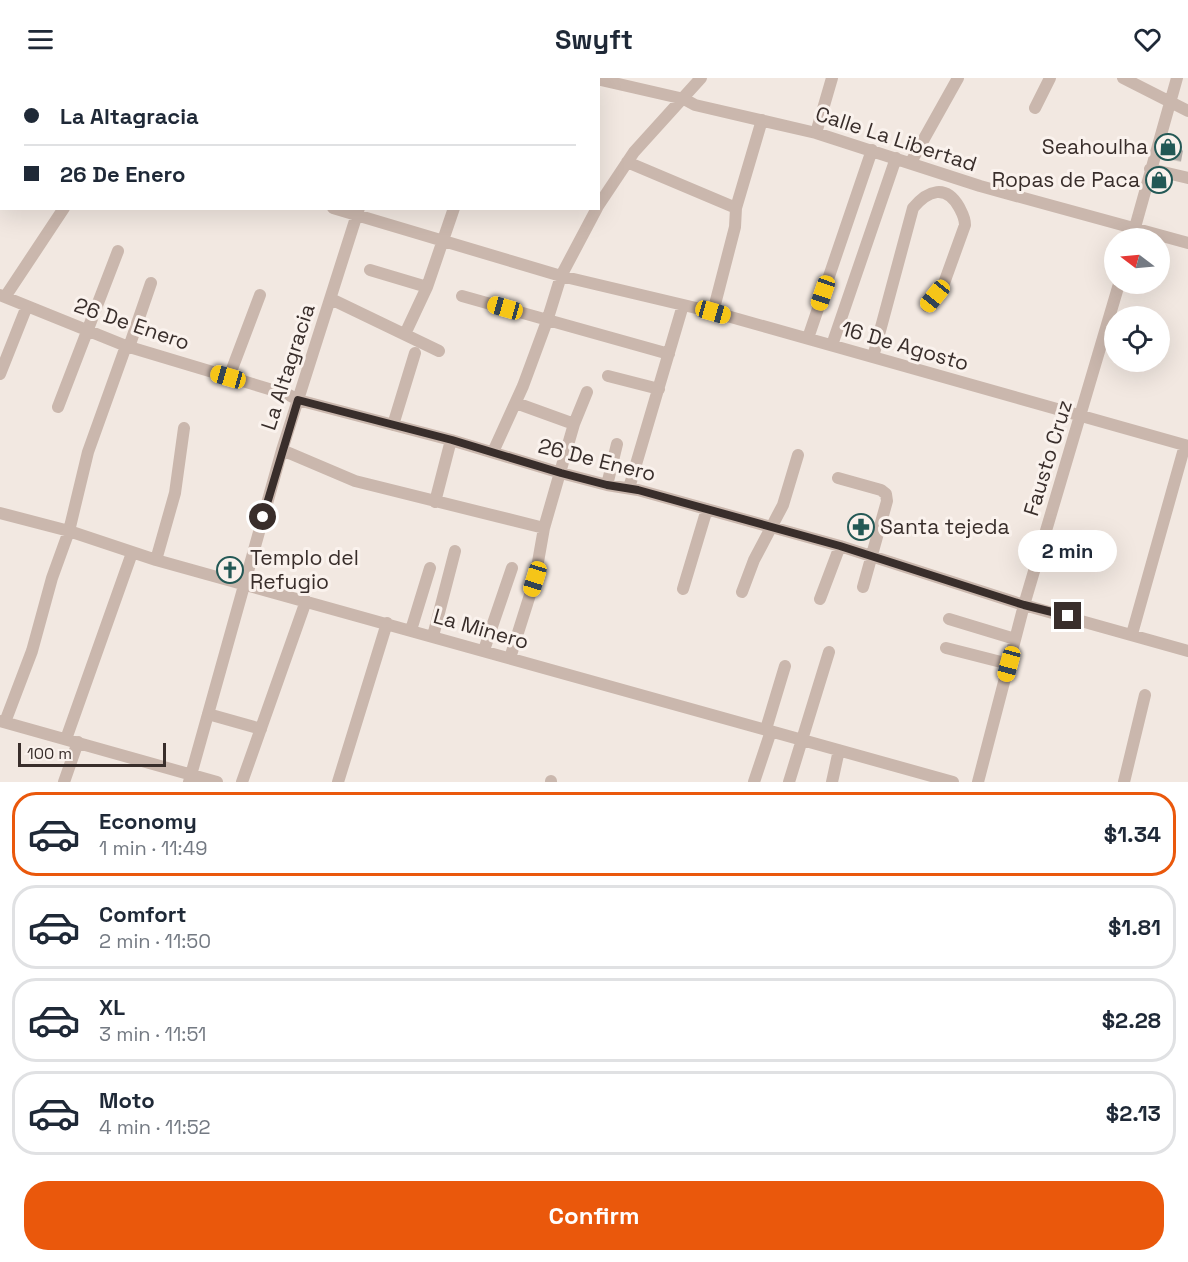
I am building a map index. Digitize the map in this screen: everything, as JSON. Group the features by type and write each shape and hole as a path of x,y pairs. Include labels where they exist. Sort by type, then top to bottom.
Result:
{"street":[{"path":"600,204 634,152 702,78"},
{"path":"816,133 832,78"},
{"path":"911,162 958,78"},
{"path":"1035,108 1050,78"},
{"path":"1123,78 1188,111"},
{"path":"1135,228 1177,78"},
{"name":"Calle La Libertad","path":"600,80 816,133 1118,228"},
{"path":"713,312 735,227 736,208 762,120"},
{"path":"808,339 872,150"},
{"path":"832,345 896,158"},
{"path":"627,162 736,208"},
{"path":"1150,169 1188,178"},
{"path":"873,357 913,208 935,192 941,191 954,198 965,225 943,286 927,306"},
{"path":"3,296 62,210"},
{"path":"405,334 427,287 453,210"},
{"path":"492,452 516,403 547,321 561,276 596,210"},
{"name":"16 De Agosto","path":"358,212 561,276 713,312 1187,446"},
{"name":"La Altagracia","path":"190,778 282,450 358,212"},
{"name":"Calle La Libertad","path":"1170,240 1188,243"},
{"path":"58,406 118,251"},
{"path":"370,270 427,287"},
{"path":"151,283 88,452 69,531 52,578 32,651 2,721 78,742 190,778 218,782"},
{"name":"Fausto Cruz","path":"978,782 1024,605 1116,294"},
{"path":"228,377 260,295"},
{"name":"26 De Enero","path":"3,296 127,347 289,395 298,400 452,440 561,473 607,485 629,488 840,546 1024,605 1188,651"},
{"path":"462,296 669,354"},
{"path":"331,299 439,351"},
{"path":"629,488 683,305"},
{"path":"0,374 27,306"},
{"path":"393,425 415,353"},
{"path":"608,376 659,389"},
{"path":"510,658 535,579 544,528 574,424 587,392"},
{"path":"516,403 574,424"},
{"path":"156,560 175,493 184,428"},
{"path":"435,502 452,440"},
{"path":"607,485 617,444"},
{"path":"1132,634 1187,446"},
{"path":"282,450 355,481 544,528"},
{"path":"742,592 754,560 783,506 798,455"},
{"path":"838,478 881,490 886,494 887,501 863,587"},
{"path":"683,590 707,510"},
{"name":"La Minero","path":"0,513 69,531 156,560 952,782"},
{"path":"820,599 840,546"},
{"path":"433,636 455,551"},
{"path":"66,739 132,553"},
{"path":"411,630 430,568"},
{"path":"484,650 512,568"},
{"path":"242,782 306,601"},
{"path":"949,619 1015,639"},
{"path":"338,782 387,623"},
{"path":"946,648 1009,664"},
{"path":"789,782 829,652"},
{"path":"754,782 785,666"},
{"path":"1124,782 1145,695"},
{"path":"208,714 261,729"},
{"path":"64,782 78,742"},
{"path":"832,782 839,750"}],"building":[{"path":"1168,142 1180,145 1178,156 1164,153"},
{"name":"Templo del Refugio","path":"222,563 240,567 238,574 221,569"}],"place":[{"name":"Seahoulha","path":"1168,147"},
{"name":"Ropas de Paca","path":"1159,180"},
{"name":"Santa tejeda","path":"861,527"},
{"name":"Templo del Refugio","path":"230,570"}],"route":[{"path":"263,517 298,400 452,440 561,473 607,485 638,490 840,546 1024,605 1068,616"}]}
